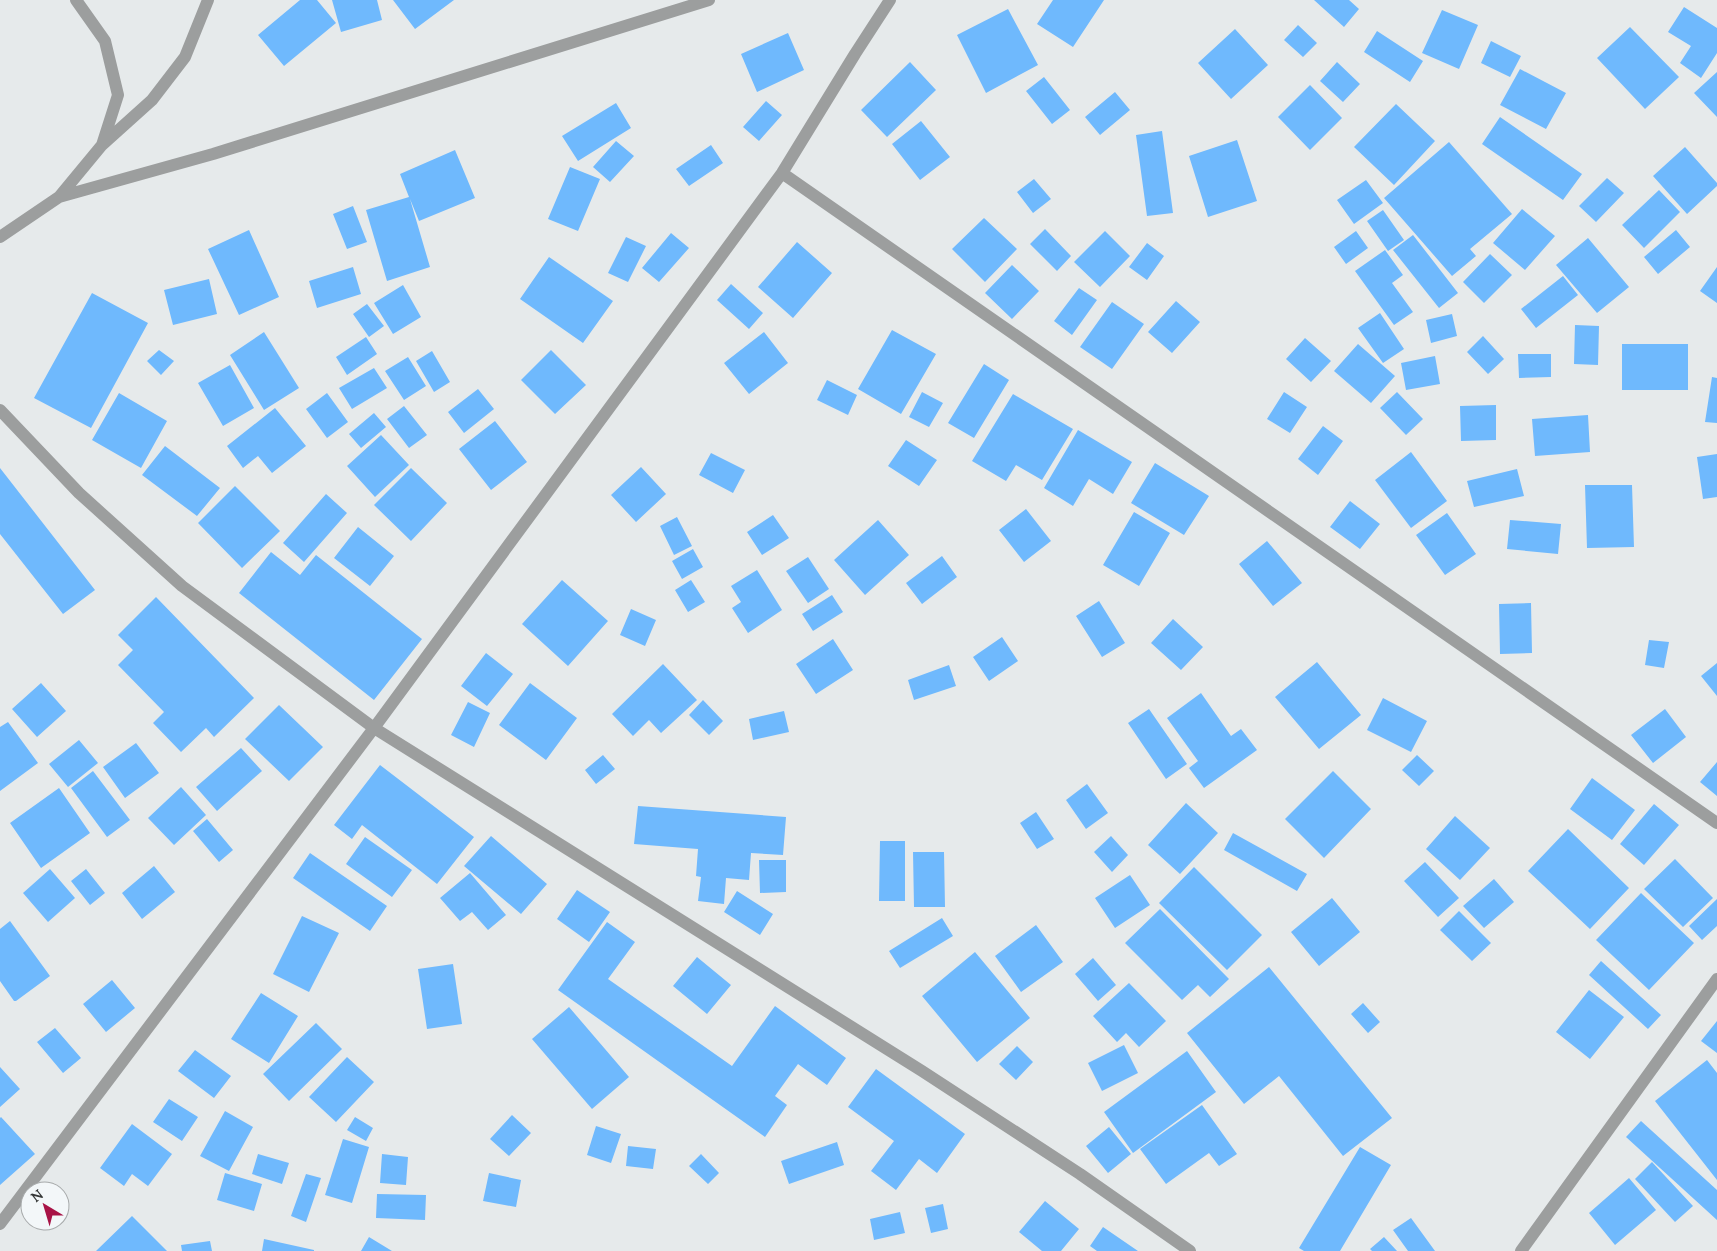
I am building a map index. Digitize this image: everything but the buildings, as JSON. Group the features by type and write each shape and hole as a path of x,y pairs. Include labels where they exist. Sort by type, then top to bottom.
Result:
{"street":[{"path":"76,0 105,40 118,95 102,145"},
{"path":"0,237 58,197 102,145 152,100 185,57 208,0"},
{"path":"58,197 213,154 709,0"},
{"path":"0,1224 374,728 782,172 890,0"},
{"path":"782,172 1717,824"},
{"path":"0,410 79,493 182,586 374,728 922,1071 1080,1174 1190,1251"},
{"path":"1521,1251 1717,979"}]}
